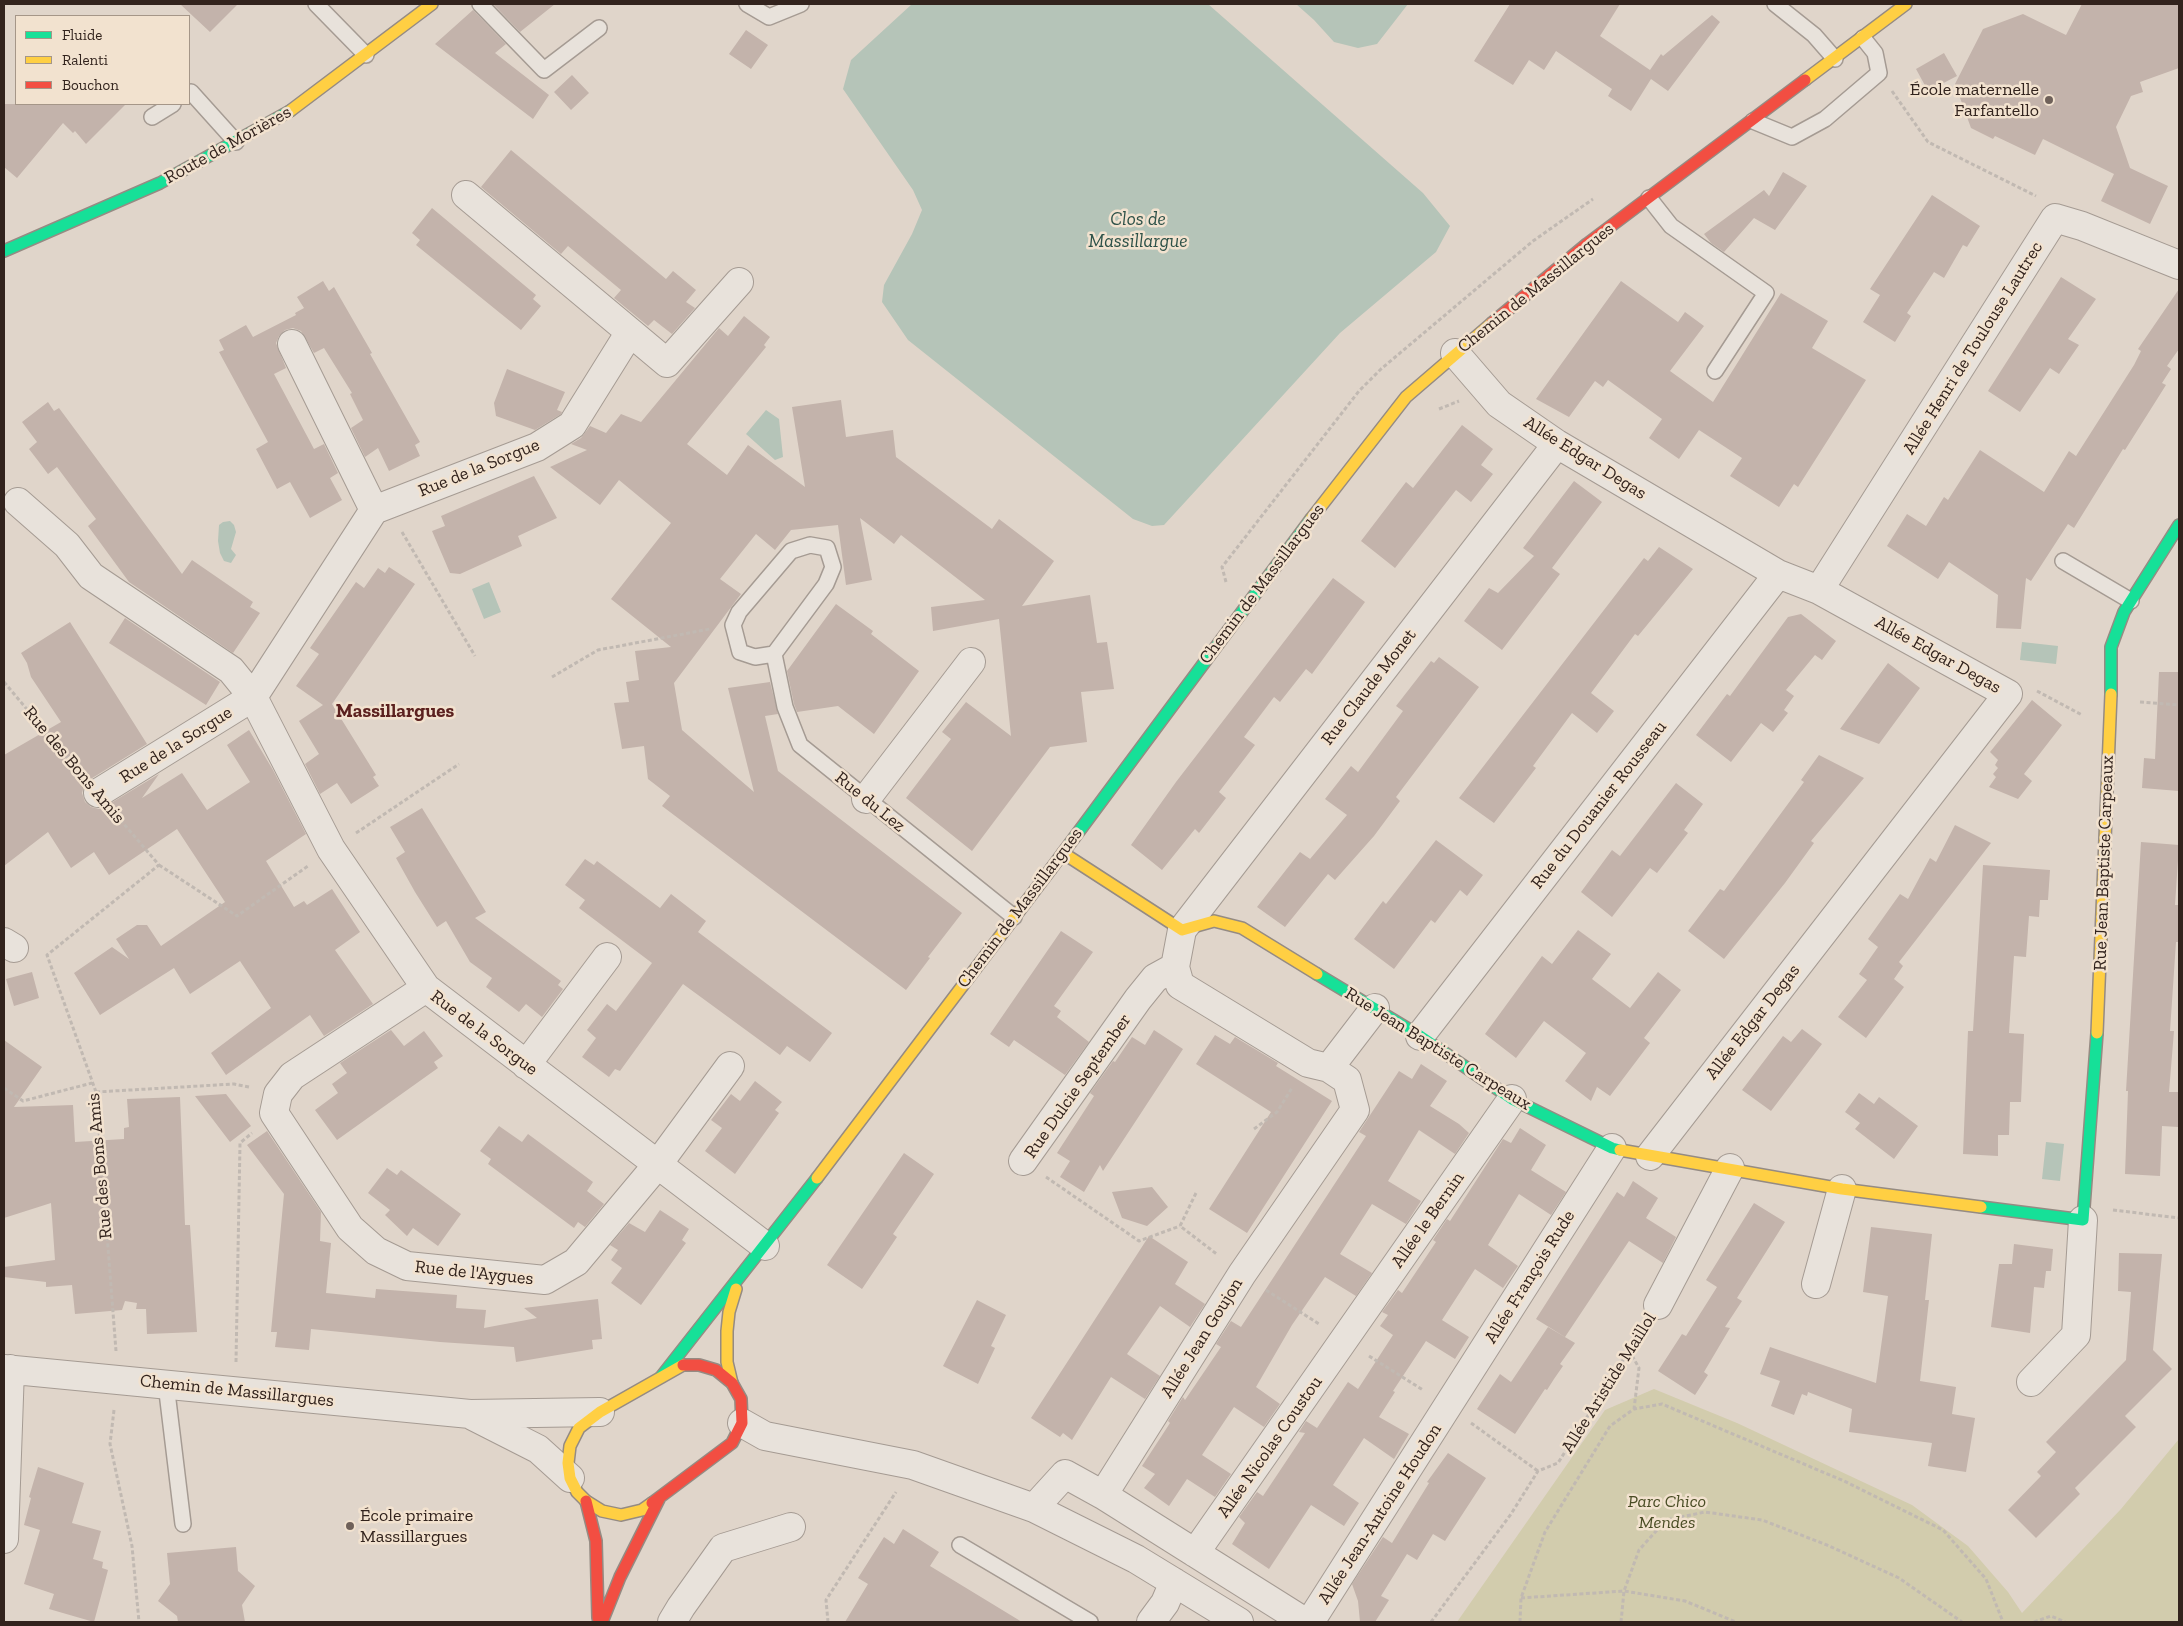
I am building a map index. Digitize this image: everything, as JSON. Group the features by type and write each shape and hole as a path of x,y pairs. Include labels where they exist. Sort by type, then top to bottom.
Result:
{"street":[{"name":"Route de Morières","path":"4,251 160,183 286,114 432,4"},
{"name":"Chemin de Massillargues","path":"661,1377 683,1351 701,1323 765,1246 1063,853 1341,478 1406,397 1455,353 1587,244 1753,121 1906,4"},
{"path":"466,195 667,363 739,282"},
{"path":"2055,218 2082,226 2179,265"},
{"name":"Allée Henri de Toulouse Lautrec","path":"1819,590 2055,218"},
{"name":"Rue de la Sorgue","path":"98,793 253,697 380,508 538,447 572,425 630,332"},
{"path":"292,344 380,508"},
{"name":"Allée Edgar Degas","path":"1455,353 1499,404 1557,444 1778,574 1819,590 2008,694 1650,1156"},
{"name":"Rue Claude Monet","path":"1182,930 1557,444"},
{"name":"Rue de la Sorgue","path":"18,502 67,545 91,576 231,670 253,697 331,850 426,988 765,1246"},
{"name":"Rue Jean Baptiste Carpeaux","path":"2031,1382 2076,1335 2097,1028 2111,700 2111,647 2131,601 2179,525"},
{"name":"Rue du Douanier Rousseau","path":"1420,1036 1778,574"},
{"path":"866,799 971,662"},
{"path":"1063,853 1182,930 1175,967 1180,985 1319,1066 1375,1008"},
{"name":"Rue Jean Baptiste Carpeaux","path":"1182,930 1214,921 1242,928 1420,1036 1512,1099 1612,1148 1842,1189 2083,1213"},
{"path":"526,1065 607,957"},
{"name":"Rue Dulcie September","path":"1023,1161 1138,999 1155,978 1175,967"},
{"path":"276,1104 292,1076 426,988"},
{"name":"Rue de l'Aygues","path":"276,1104 350,1228 376,1251 407,1266 545,1280 576,1262 658,1164 730,1066"},
{"name":"Allée Jean Goujon","path":"1103,1495 1242,1274 1355,1110 1347,1080 1319,1066"},
{"name":"Allée le Bernin","path":"1344,1340 1512,1099"},
{"name":"Allée François Rude","path":"1449,1406 1612,1148"},
{"path":"1658,1305 1730,1168"},
{"path":"1816,1284 1842,1189"},
{"name":"Chemin de Massillargues","path":"732,1383 727,1362 727,1331 729,1312 738,1280"},
{"name":"Allée Nicolas Coustou","path":"1195,1553 1344,1340"},
{"path":"699,1365 716,1370 732,1383 741,1399 742,1423 732,1443 659,1499 642,1510 621,1514 602,1511 586,1501 577,1492 570,1478 568,1463 570,1446 579,1428 600,1412 684,1366 699,1365"},
{"name":"Chemin de Massillargues","path":"7,1369 470,1414 600,1412"},
{"path":"4,1539 7,1369"},
{"name":"Allée Jean-Antoine Houdon","path":"1310,1622 1449,1406"},
{"name":"Chemin de Massillargues","path":"470,1414 538,1449 570,1478"},
{"path":"742,1423 765,1436 914,1465 1034,1508 1136,1559 1239,1622"},
{"path":"1034,1508 1065,1474 1103,1495"},
{"name":"Allée Jean-Antoine Houdon","path":"1103,1495 1305,1622"},
{"path":"602,1622 620,1577 659,1499"},
{"path":"586,1501 596,1541 598,1622"},
{"path":"672,1622 680,1607 723,1548 791,1527"},
{"path":"1151,1622 1166,1603 1174,1582"}],"lane":[{"path":"316,4 366,55"},
{"path":"480,4 544,70 599,28"},
{"path":"747,4 769,17 801,4"},
{"path":"1776,4 1814,35 1835,59"},
{"path":"1753,121 1792,137 1825,119 1879,73 1875,53 1863,38"},
{"path":"190,93 236,142"},
{"path":"152,117 171,105"},
{"path":"1649,198 1671,226 1766,293 1715,371"},
{"path":"810,545 826,548 833,567 826,584 774,654 755,657 740,652 733,625 739,612 791,551 810,545"},
{"path":"2062,562 2131,601"},
{"name":"Rue du Lez","path":"774,654 785,707 800,745 1014,917"},
{"path":"166,1384 183,1524"},
{"path":"960,1545 1090,1622"}],"path":[{"path":"1879,73 1928,142 2047,201 2055,218"},
{"path":"380,508 475,656"},
{"path":"552,677 598,650 733,625"},
{"name":"Rue des Bons Amis","path":"4,682 159,865 47,955 96,1092 118,1379 110,1444 132,1546 139,1622"},
{"path":"1254,1130 1277,1112 1319,1066"},
{"path":"4,1088 23,1101 92,1083"},
{"path":"96,1092 234,1084 276,1104 240,1144 236,1392"},
{"name":"Rue Dulcie September","path":"1023,1161 1139,1241 1180,1226"},
{"path":"1196,1193 1180,1226 1242,1274 1449,1406 1538,1471 1511,1514 1431,1622"},
{"path":"2083,1213 2179,1218"},
{"name":"Allée Aristide Maillol","path":"1538,1471 1558,1463 1658,1305"},
{"path":"1630,1350 1639,1368 1634,1409"},
{"path":"1520,1622 1522,1598 1545,1532 1610,1426 1634,1409 1662,1404 1844,1481 1943,1530 1986,1580 2003,1622"},
{"path":"828,1622 826,1600 914,1465"},
{"path":"1621,1622 1624,1591 1639,1550 1666,1520 1705,1512 1762,1520 1827,1545 1898,1578 1962,1622"},
{"path":"1522,1598 1624,1591 1685,1601 1736,1622"},
{"path":"2034,1622 2050,1616 2065,1622"}],"green space":[{"name":"Parc Chico Mendes","path":"1654,1389 1737,1423 1912,1505 1968,1546 2008,1592 2022,1613 2121,1509 2179,1439 2179,1622 1457,1622 1605,1410"}],"water":[{"name":"Clos de Massillargue","path":"912,4 1208,4 1423,193 1450,226 1436,252 1340,333 1164,525 1152,526 1133,519 908,340 882,302 884,285 912,234 922,210 913,190 843,89 851,60"},
{"path":"1296,4 1408,4 1377,44 1358,48 1334,42"},
{"path":"766,410 779,419 783,457 775,460 746,434"},
{"path":"230,521 234,525 236,532 231,549 236,555 231,563 224,561 220,553 218,541 219,525"},
{"path":"489,582 501,612 484,619 472,589"},
{"path":"2022,642 2058,646 2056,664 2020,660"},
{"path":"2046,1142 2064,1144 2060,1181 2042,1179"}],"building":[{"path":"180,4 238,4 210,32"},
{"path":"493,4 555,4 520,32"},
{"path":"1510,4 1620,4 1600,36 1650,70 1661,54 1663,56 1712,15 1720,22 1668,91 1651,79 1631,111 1608,96 1612,89 1556,51 1544,70 1529,60 1513,85 1474,61"},
{"path":"2082,4 2179,4 2179,68 2140,82 2143,92 2131,96 2116,127 2130,168 2168,186 2150,224 2101,201 2114,174 2043,139 2035,155 1995,136 1993,139 1971,128 1955,84 1983,29 2023,14 2066,35"},
{"path":"473,10 506,44 495,53 549,95 533,119 435,44"},
{"path":"746,30 768,45 751,69 729,54"},
{"path":"1944,53 1957,76 1928,91 1916,69"},
{"path":"572,75 589,93 571,110 554,92"},
{"path":"4,104 125,105 86,144 75,131 73,133 63,123 17,178 4,167"},
{"path":"511,150 666,279 673,271 696,290 686,302 695,308 672,334 654,320 648,326 614,298 621,290 568,246 561,254 481,187"},
{"path":"1783,172 1807,186 1775,230 1754,218 1724,252 1711,243 1704,234 1764,190 1769,196"},
{"path":"1932,195 1980,226 1967,247 1963,245 1944,278 1934,272 1907,313 1911,316 1895,342 1863,322 1880,295 1870,289"},
{"path":"432,208 536,295 533,299 541,306 521,330 416,245 420,240 412,233"},
{"path":"2061,277 2096,299 2068,339 2079,345 2059,374 2050,368 2020,412 1988,391"},
{"path":"323,281 329,291 334,287 372,353 370,354 420,442 415,445 420,456 389,471 378,448 365,457 351,428 363,420 350,394 352,393 324,348 314,353 301,331 293,328 285,330 279,336 276,343 286,368 274,374 314,449 324,444 338,473 330,478 342,500 310,518 290,482 277,489 256,449 268,442 219,352 224,350 219,340 246,325 253,337 296,315 295,313 304,308 297,297"},
{"path":"1621,281 1678,322 1685,312 1704,326 1670,371 1713,402 1781,293 1828,321 1812,348 1866,380 1798,487 1794,484 1779,507 1730,476 1742,458 1699,430 1679,459 1649,438 1662,419 1608,380 1603,387 1595,381 1569,417 1536,399"},
{"path":"2179,289 2179,349 2167,366 2171,369 2162,383 2166,385 2125,450 2123,449 2074,528 2068,524 2031,581 2026,578 2021,629 1996,628 1998,595 1949,562 1938,579 1887,546 1907,514 1926,526 1944,497 1948,500 1980,450 2044,492 2069,451 2076,456 2134,365 2141,351 2138,349"},
{"path":"744,316 770,337 764,345 766,347 687,444 727,475 748,445 805,487 792,407 841,400 846,437 893,430 896,457 992,529 999,519 1054,561 1022,606 1090,595 1097,643 1107,642 1114,689 1081,692 1087,742 1050,747 972,851 906,798 951,739 942,732 966,702 1011,736 999,619 933,631 931,607 985,600 901,535 894,544 860,518 872,580 846,585 838,525 791,530 775,550 756,534 720,579 741,594 674,683 682,730 754,792 728,688 770,682 778,714 765,716 778,771 962,913 928,957 930,958 906,990 662,806 670,796 648,779 644,746 622,749 614,703 629,702 626,682 639,680 635,651 671,647 611,599 671,523 619,480 600,505 550,467 587,450 571,444 581,438 590,426 606,433 621,414 641,422 719,328 728,336"},
{"path":"507,369 565,392 557,410 562,412 561,414 535,430 496,416 494,403"},
{"path":"48,402 54,411 59,408 182,574 192,560 253,602 250,607 260,613 233,653 129,582 88,526 96,519 57,467 48,474 29,449 37,442 22,422"},
{"path":"1462,425 1493,449 1481,465 1493,474 1471,502 1456,490 1395,568 1361,541 1406,482 1413,488"},
{"path":"534,476 557,518 518,536 522,546 460,574 450,573 432,531 445,526 441,516"},
{"path":"1574,481 1602,502 1552,568 1560,574 1502,650 1464,621 1489,588 1498,593 1534,556 1523,548"},
{"path":"1659,547 1693,569 1638,636 1635,634 1591,693 1614,711 1597,733 1572,713 1533,766 1536,768 1494,823 1459,798 1644,558 1648,561"},
{"path":"389,567 415,584 332,704 376,775 373,777 379,786 351,804 337,783 320,794 305,764 319,754 299,721 323,705 296,686 319,654 310,648 356,582 364,588 378,568 385,573"},
{"path":"1333,578 1365,602 1312,674 1306,669 1280,702 1274,697 1244,737 1255,745 1219,792 1226,798 1199,833 1195,829 1162,870 1131,845 1176,782"},
{"path":"836,604 873,631 871,634 919,671 874,734 838,706 797,712 794,704 787,671"},
{"path":"1801,614 1836,641 1822,660 1815,655 1786,690 1794,696 1784,710 1788,713 1773,732 1761,723 1731,762 1696,735 1727,694 1730,696 1788,617"},
{"path":"125,618 220,682 206,705 109,643"},
{"path":"70,622 147,744 89,780 84,786 82,793 85,802 91,807 99,809 159,774 142,798 182,773 207,810 250,782 227,745 249,730 273,770 306,834 266,861 294,907 304,901 307,905 332,889 360,932 335,950 373,1004 324,1036 310,1015 226,1075 211,1053 271,1008 240,961 190,994 174,968 100,1015 74,973 112,947 129,959 116,939 137,925 147,925 161,946 225,902 177,829 109,875 94,852 71,868 48,832 4,866 4,755 61,722 31,677 27,663 21,653"},
{"path":"1439,657 1479,687 1396,797 1400,801 1374,836 1335,880 1328,874 1285,927 1257,907 1300,852 1310,859 1347,815 1325,799 1351,766 1358,772 1403,711 1396,706 1431,661 1434,663"},
{"path":"1888,663 1920,688 1879,744 1840,729"},
{"path":"2159,672 2179,672 2179,791 2142,788 2144,758 2155,759"},
{"path":"2032,700 2062,725 2024,774 2032,781 2018,799 1989,787 1996,777 1993,774 1998,768 1995,765 1998,760 1990,752"},
{"path":"1819,755 1864,778 1811,841 1814,843 1785,883 1724,959 1688,931 1720,889 1724,891 1804,782 1801,780"},
{"path":"1676,783 1703,804 1684,830 1688,833 1657,873 1650,868 1612,917 1581,892 1612,850 1620,856"},
{"path":"422,808 486,912 475,918 561,981 558,985 563,989 542,1017 526,1004 519,1012 486,987 492,978 470,962 446,921 437,927 415,892 396,858 405,852 390,827"},
{"path":"1955,825 1991,843 1899,962 1903,966 1894,979 1904,987 1866,1038 1838,1017 1867,980 1859,974 1878,947 1868,939 1900,894 1908,899 1930,858 1936,862"},
{"path":"1436,840 1483,875 1467,896 1460,890 1435,923 1431,920 1394,969 1354,939 1383,901 1386,904"},
{"path":"2141,842 2179,845 2175,905 2179,905 2179,942 2176,942 2170,1031 2174,1031 2169,1092 2179,1092 2178,1127 2162,1126 2160,1176 2125,1174 2128,1091 2126,1091"},
{"path":"585,859 594,865 597,861 660,908 671,894 706,921 698,932 832,1033 810,1062 787,1046 780,1055 683,984 620,1071 615,1069 609,1077 582,1057 596,1038 587,1030 607,1004 616,1011 652,963 579,908 585,900 565,885"},
{"path":"1983,865 2050,870 2048,900 2040,900 2039,917 2029,916 2026,957 2014,956 2009,1033 2024,1034 2021,1102 2010,1102 2009,1135 1998,1135 1998,1156 1963,1154 1968,1031 1973,1031"},
{"path":"1578,930 1611,954 1592,979 1630,1008 1658,972 1681,990 1644,1038 1650,1043 1610,1096 1597,1087 1591,1101 1565,1081 1586,1053 1544,1021 1516,1058 1485,1034 1542,956 1552,964"},
{"path":"1061,931 1093,952 1054,1006 1061,1011 1057,1017 1089,1042 1065,1075 1014,1040 1009,1047 990,1034"},
{"path":"32,972 39,998 14,1006 6,979"},
{"path":"1802,1029 1822,1044 1771,1111 1742,1090 1783,1036 1791,1042"},
{"path":"391,1030 404,1046 424,1031 443,1056 434,1062 438,1068 337,1140 315,1110 338,1093 332,1084 347,1073 340,1063"},
{"path":"1154,1030 1183,1049 1103,1171 1100,1165 1084,1192 1060,1177 1070,1161 1057,1153 1094,1096 1090,1093 1113,1061 1115,1062 1132,1037 1145,1045"},
{"path":"1215,1035 1230,1044 1235,1037 1278,1063 1276,1066 1332,1101 1247,1233 1209,1209 1271,1112 1196,1064"},
{"path":"4,1040 42,1067 14,1107 73,1105 75,1142 124,1139 124,1128 129,1127 127,1099 180,1097 185,1225 190,1225 197,1332 147,1334 146,1309 136,1309 137,1303 125,1301 122,1310 75,1314 72,1285 46,1287 46,1282 4,1277 4,1267 55,1260 51,1203 4,1218"},
{"path":"1421,1064 1447,1081 1430,1106 1459,1124 1469,1133 1455,1154 1419,1130 1388,1181 1421,1201 1406,1224 1372,1204 1340,1254 1372,1273 1356,1296 1325,1277 1292,1325 1256,1387 1280,1404 1264,1427 1234,1407 1202,1455 1231,1474 1215,1497 1187,1479 1169,1506 1144,1488 1155,1474 1142,1466 1170,1423 1168,1421 1183,1397 1185,1400 1221,1347 1216,1344 1231,1321 1241,1327 1366,1136 1359,1132 1399,1071 1412,1079"},
{"path":"755,1081 782,1102 775,1110 779,1113 735,1174 705,1151 722,1128 711,1120 731,1094 740,1101"},
{"path":"1859,1093 1874,1104 1879,1097 1918,1126 1894,1159 1855,1129 1860,1123 1845,1112"},
{"path":"226,1094 251,1126 230,1142 195,1096"},
{"path":"499,1126 522,1142 528,1134 593,1182 587,1191 604,1204 585,1227 578,1222 574,1228 488,1164 491,1159 480,1151"},
{"path":"1520,1128 1546,1145 1531,1170 1566,1192 1551,1215 1519,1194 1488,1245 1518,1266 1503,1288 1475,1269 1442,1320 1469,1337 1455,1359 1426,1341 1393,1391 1395,1392 1379,1417 1409,1434 1394,1459 1364,1438 1333,1485 1359,1503 1344,1526 1311,1505 1269,1569 1232,1544 1245,1523 1239,1517 1257,1492 1263,1496 1305,1433 1299,1432 1306,1421 1317,1428 1348,1382 1358,1389 1393,1335 1380,1326 1388,1315 1382,1312 1398,1290 1402,1293 1436,1242 1433,1240 1447,1219 1450,1221 1503,1139 1511,1143"},
{"path":"267,1131 321,1212 320,1241 331,1243 326,1293 375,1298 376,1289 457,1295 456,1308 486,1310 484,1328 537,1318 524,1308 598,1299 602,1339 592,1340 593,1349 516,1362 514,1347 440,1342 311,1329 309,1350 275,1347 277,1332 271,1332 284,1194 247,1145"},
{"path":"904,1153 934,1174 893,1234 897,1237 862,1289 827,1265"},
{"path":"387,1168 397,1175 401,1170 461,1214 438,1246 413,1228 407,1236 385,1215 390,1210 368,1193"},
{"path":"1633,1181 1658,1198 1646,1218 1676,1237 1663,1263 1629,1241 1565,1337 1536,1319 1617,1192 1624,1197"},
{"path":"1152,1187 1168,1207 1147,1226 1122,1218 1112,1192"},
{"path":"1754,1203 1785,1222 1737,1298 1742,1301 1725,1327 1730,1328 1704,1372 1708,1375 1695,1395 1658,1371 1682,1334 1686,1336 1717,1287 1706,1280"},
{"path":"660,1210 689,1229 682,1240 686,1243 641,1305 611,1283 622,1268 611,1260 618,1250 610,1245 629,1223 645,1232"},
{"path":"1871,1227 1932,1234 1925,1300 1929,1300 1920,1381 1956,1387 1952,1414 1975,1418 1966,1472 1928,1466 1932,1443 1849,1432 1852,1409 1808,1392 1807,1396 1802,1394 1794,1415 1771,1406 1780,1381 1760,1374 1770,1347 1876,1383 1888,1296 1863,1292"},
{"path":"1149,1236 1188,1262 1175,1284 1205,1304 1190,1327 1160,1306 1127,1354 1160,1376 1145,1399 1111,1377 1072,1440 1063,1433 1060,1437 1031,1418"},
{"path":"2014,1244 2053,1249 2051,1271 2046,1271 2044,1288 2034,1287 2030,1333 1991,1327 1999,1264 2012,1264"},
{"path":"2119,1253 2162,1254 2153,1350 2172,1369 2125,1416 2136,1427 2075,1488 2080,1494 2036,1538 2008,1510 2041,1476 2037,1472 2056,1452 2046,1442 2126,1360 2131,1292 2118,1291"},
{"path":"977,1300 1006,1315 991,1346 995,1348 978,1384 943,1366"},
{"path":"1548,1327 1575,1343 1560,1364 1563,1366 1515,1434 1477,1409 1500,1374 1511,1382"},
{"path":"1448,1453 1486,1478 1445,1541 1433,1534 1417,1560 1407,1554 1381,1596 1389,1600 1375,1622 1360,1622 1358,1601 1352,1584 1383,1537 1392,1543 1429,1483 1427,1482"},
{"path":"38,1467 84,1483 72,1523 101,1531 93,1559 103,1562 102,1568 108,1570 94,1622 49,1609 54,1594 24,1584 40,1530 24,1525 31,1498 29,1497"},
{"path":"903,1529 939,1552 930,1566 1022,1622 845,1622 868,1584 858,1578 884,1537 894,1544"},
{"path":"236,1547 238,1571 255,1586 242,1605 245,1622 178,1622 177,1616 158,1601 170,1584 167,1553"}],"traffic: fast":[{"path":"4,251 160,183 290,111"},
{"path":"1051,869 1311,519"},
{"path":"2111,694 2111,647 2124,612 2179,525"},
{"path":"1317,974 1420,1036 1512,1099 1612,1148 1620,1150"},
{"path":"1981,1207 2083,1220 2097,1033"},
{"path":"661,1377 817,1178"}],"traffic: slow":[{"path":"290,111 432,4"},
{"path":"1805,80 1906,4"},
{"path":"1311,519 1406,397 1492,323"},
{"path":"2097,1033 2111,694"},
{"path":"1063,853 1182,930 1214,921 1242,928 1317,974"},
{"path":"817,1178 1051,869"},
{"path":"1620,1150 1842,1189 1981,1207"},
{"path":"732,1383 727,1362 727,1331 729,1312 736,1289"},
{"path":"652,1503 642,1510 621,1515 602,1511 586,1501 577,1492 570,1478 568,1463 570,1446 579,1428 600,1412 683,1365"}],"traffic: jam":[{"path":"1492,323 1587,244 1805,80"},
{"path":"652,1503 732,1443 742,1423 741,1399 732,1383 716,1370 699,1365 683,1365"},
{"path":"602,1622 620,1577 659,1499"},
{"path":"586,1501 596,1541 598,1618"}],"place":[{"name":"École maternelle Farfantello","path":"2049,100"},
{"name":"École primaire Massillargues","path":"350,1526"}],"district":[{"name":"Massillargues","path":"395,712"}]}
